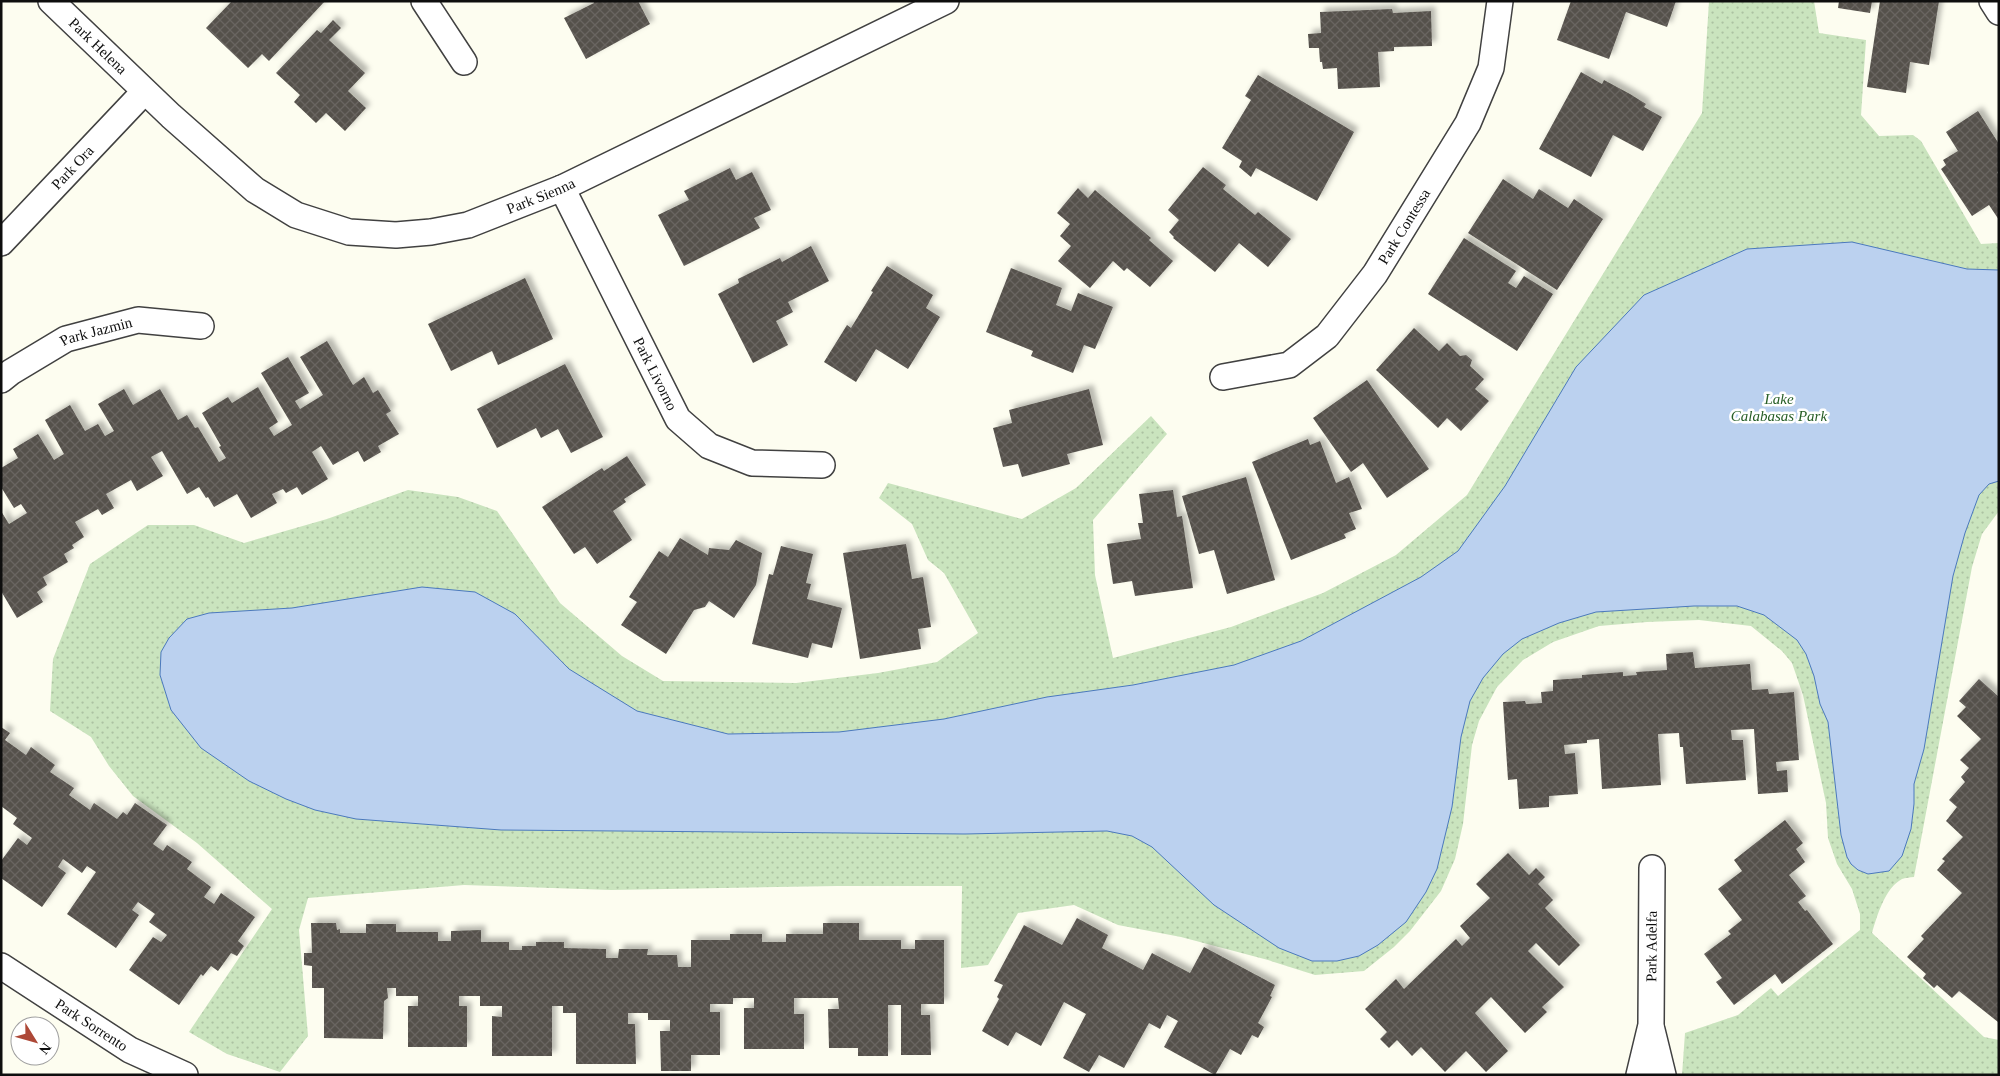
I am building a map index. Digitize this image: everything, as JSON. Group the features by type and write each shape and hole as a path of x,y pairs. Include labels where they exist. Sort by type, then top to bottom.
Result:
{"street":[{"name":"Park Helena","path":"51,1 144,92"},
{"path":"424,1 464,62"},
{"name":"Park Sienna","path":"144,92 255,190 296,215 349,232 396,235 431,232 468,225 562,188 946,1"},
{"name":"Park Contessa","path":"1224,377 1289,365 1327,336 1375,274 1468,123 1492,68 1500,1"},
{"path":"1992,1 1999,12"},
{"name":"Park Ora","path":"1,243 144,92"},
{"name":"Park Livorno","path":"562,188 678,418 709,446 752,463 822,464"},
{"name":"Park Jazmin","path":"1,380 66,339 138,320 200,326"},
{"name":"Park Adelfa","path":"1639,1075 1651,1025 1652,868"},
{"name":"Park Sorrento","path":"1,966 130,1050 186,1075"},
{"name":"Park Adelfa","path":"1651,1025 1663,1075"}],"green space":[{"name":"Lake Calabasas Park","path":"1709,1 1814,1 1819,33 1866,40 1861,115 1879,136 1913,135 1921,141 1981,244 1999,243 1999,511 1982,534 1972,567 1914,877 1902,879 1891,889 1882,903 1872,933 1984,1037 1999,1040 1999,1075 1682,1075 1685,1033 1738,1015 1771,988 1778,996 1860,930 1860,914 1852,889 1837,864 1828,838 1826,803 1803,695 1792,663 1782,651 1751,626 1699,620 1599,626 1553,642 1523,660 1497,687 1479,721 1472,745 1463,824 1455,859 1441,891 1410,931 1394,947 1364,971 1315,975 1268,960 1181,937 1118,925 1074,905 1018,913 988,965 961,968 962,886 611,890 464,885 308,898 299,930 308,1036 280,1072 227,1054 189,1032 272,909 197,843 133,796 109,766 91,737 50,711 53,659 90,564 148,525 194,525 244,543 327,519 408,490 458,497 497,511 560,603 622,656 663,681 796,683 878,673 937,662 978,633 944,573 928,560 912,524 879,498 888,483 1022,519 1076,488 1151,416 1167,434 1093,520 1095,575 1113,658 1231,627 1323,593 1396,555 1467,495 1702,113"}],"water":[{"path":"1852,242 1967,269 1999,270 1999,481 1989,484 1979,495 1965,533 1953,576 1924,749 1914,784 1911,829 1902,856 1889,871 1868,874 1858,870 1847,857 1841,835 1828,722 1820,704 1814,676 1806,654 1797,640 1764,615 1737,606 1694,606 1596,612 1559,623 1522,639 1503,654 1483,678 1470,701 1461,737 1452,807 1437,869 1426,892 1406,922 1378,945 1359,956 1337,961 1312,961 1279,948 1214,905 1152,847 1132,836 1107,831 965,834 501,830 356,819 315,810 286,799 249,781 201,748 171,710 160,675 161,652 169,638 187,619 209,613 292,608 422,587 475,592 515,614 569,669 637,711 728,734 839,732 944,719 1047,697 1133,685 1234,665 1301,641 1421,577 1458,551 1505,486 1576,367 1644,295 1747,249"}],"building":[{"path":"232,1 325,1 269,61 262,54 248,68 206,28"},
{"path":"593,1 638,1 650,24 586,59 564,18 594,3"},
{"path":"1571,1 1676,1 1667,27 1626,12 1609,59 1557,40"},
{"path":"1839,1 1872,1 1870,13 1838,8"},
{"path":"1880,1 1939,1 1929,65 1910,62 1906,93 1867,87"},
{"path":"1392,9 1393,13 1431,11 1432,46 1394,47 1394,51 1378,52 1380,87 1338,89 1337,68 1323,69 1322,62 1320,62 1319,48 1309,48 1308,34 1321,33 1320,12"},
{"path":"333,20 341,28 329,40 365,73 348,91 366,108 345,131 326,113 316,123 294,102 300,95 276,73 317,30 321,33"},
{"path":"1581,72 1602,84 1604,80 1630,94 1646,104 1644,107 1662,117 1643,151 1613,135 1591,177 1539,149"},
{"path":"1258,75 1354,132 1317,201 1256,168 1251,177 1239,167 1242,161 1222,148 1251,100 1245,96"},
{"path":"1978,111 1999,144 1999,171 1997,172 1999,176 1999,220 1989,205 1972,216 1941,169 1946,165 1943,160 1958,151 1946,132"},
{"path":"1203,167 1226,185 1223,189 1255,215 1258,212 1291,239 1268,267 1239,243 1215,272 1173,238 1169,232 1179,220 1168,210"},
{"path":"730,168 736,180 752,172 771,210 754,218 760,228 684,266 658,215 689,200 684,191"},
{"path":"1503,179 1533,199 1539,189 1568,208 1574,199 1603,219 1557,290 1468,233"},
{"path":"1078,188 1088,198 1095,190 1151,238 1149,240 1173,261 1150,287 1127,268 1124,271 1113,261 1090,288 1058,261 1071,246 1060,236 1070,224 1057,213"},
{"path":"1464,238 1516,271 1508,283 1516,288 1524,276 1553,294 1517,351 1428,294"},
{"path":"811,246 829,281 788,302 793,312 776,321 788,345 753,363 718,294 739,283 738,279 780,258 782,262"},
{"path":"887,266 933,295 926,308 940,317 908,369 876,349 856,382 824,362 847,325 851,328"},
{"path":"1011,268 1062,288 1056,305 1071,311 1078,293 1113,307 1095,349 1084,345 1073,373 1031,356 1033,351 986,332"},
{"path":"525,278 553,339 498,365 492,351 451,371 428,324"},
{"path":"1414,328 1439,351 1447,343 1460,356 1466,355 1472,360 1470,366 1484,379 1475,389 1489,401 1461,431 1447,418 1438,428 1376,370"},
{"path":"327,341 353,385 364,377 373,393 378,390 391,411 386,414 399,434 378,446 381,452 364,462 358,451 333,465 321,446 312,452 328,479 302,495 297,487 286,493 283,489 272,494 277,503 251,518 237,494 214,507 199,487 187,494 162,451 151,457 163,476 137,491 131,480 106,494 114,508 102,515 98,509 75,522 84,537 72,545 74,548 64,554 68,562 43,577 47,585 37,592 43,602 17,618 1,591 1,511 9,524 27,513 21,504 14,508 1,487 1,468 18,458 13,449 38,434 54,460 64,454 45,420 70,405 85,431 98,424 105,436 114,431 98,404 124,389 133,405 160,389 178,420 187,415 195,428 198,427 219,462 226,458 202,413 228,397 232,403 258,387 278,422 269,428 274,436 292,425 261,373 288,357 309,393 295,401 300,409 323,395 300,357"},
{"path":"565,364 603,437 571,453 558,429 541,438 536,428 497,448 477,409"},
{"path":"1367,380 1429,469 1387,498 1363,463 1351,472 1313,418"},
{"path":"1089,389 1103,445 1067,454 1070,464 1022,477 1018,464 1003,467 993,428 1012,423 1009,410"},
{"path":"1308,439 1310,445 1320,441 1336,483 1349,477 1362,509 1349,513 1356,529 1344,534 1346,538 1291,560 1252,462"},
{"path":"627,456 646,485 624,499 626,502 613,511 632,540 597,564 585,547 574,554 542,507 602,468 604,471"},
{"path":"1246,477 1275,580 1227,594 1214,550 1199,554 1182,496"},
{"path":"1173,490 1177,517 1182,516 1193,588 1135,596 1132,581 1113,584 1107,544 1141,539 1138,523 1143,523 1139,494"},
{"path":"680,538 708,555 709,548 729,550 736,540 762,553 756,585 734,618 709,601 705,607 694,610 666,654 621,625 637,602 629,597 659,551 668,557"},
{"path":"906,544 912,579 923,577 931,627 918,629 921,649 860,659 843,553"},
{"path":"781,546 813,554 806,583 811,584 807,599 842,608 832,648 812,643 808,658 752,644 769,574 773,575"},
{"path":"1693,652 1695,668 1750,664 1752,690 1768,689 1769,694 1794,692 1799,760 1776,762 1777,771 1787,770 1788,792 1758,794 1754,729 1731,730 1732,740 1743,740 1746,780 1686,784 1683,747 1680,747 1679,733 1658,734 1661,785 1602,789 1599,739 1587,740 1587,743 1564,745 1565,754 1575,753 1578,794 1549,796 1549,807 1519,809 1517,779 1508,780 1503,702 1525,701 1526,704 1542,703 1541,692 1553,691 1553,680 1582,678 1582,675 1623,672 1623,676 1637,675 1636,672 1667,670 1666,654"},
{"path":"1979,679 1999,697 1998,1022 1959,991 1952,998 1937,985 1934,988 1923,978 1926,974 1907,957 1924,939 1921,936 1962,893 1937,870 1945,861 1942,859 1963,837 1946,821 1957,807 1949,800 1965,782 1961,777 1969,768 1960,760 1981,739 1957,716 1966,707 1959,701"},
{"path":"1,727 10,733 5,740 26,755 31,747 55,765 50,772 74,788 69,795 90,810 94,803 117,819 123,812 127,815 135,803 167,825 153,844 163,851 167,845 192,862 187,869 211,887 204,897 214,904 221,893 255,917 238,941 244,946 237,956 231,953 218,971 211,966 203,976 201,974 179,1005 129,970 153,937 161,942 167,935 149,922 155,914 138,902 132,910 139,915 116,948 67,914 96,872 87,866 82,873 63,859 58,867 66,873 42,907 1,878 1,861 18,838 27,845 32,838 13,824 17,818 1,806"},
{"path":"1785,820 1803,843 1796,849 1805,862 1789,875 1806,896 1798,902 1805,911 1807,910 1833,944 1782,984 1775,974 1734,1005 1716,982 1722,978 1704,954 1731,934 1728,931 1742,920 1718,889 1742,871 1734,860"},
{"path":"1508,853 1529,875 1536,868 1545,877 1538,884 1553,900 1545,908 1580,945 1559,966 1536,943 1528,951 1564,987 1542,1007 1547,1012 1525,1033 1491,997 1475,1013 1508,1051 1486,1072 1466,1051 1445,1072 1421,1047 1412,1056 1397,1040 1389,1048 1380,1039 1387,1032 1365,1009 1396,979 1404,989 1456,939 1462,946 1470,938 1460,926 1490,898 1476,884"},
{"path":"1077,918 1108,935 1102,948 1143,970 1152,953 1190,973 1204,947 1275,985 1270,996 1272,997 1258,1023 1264,1027 1258,1038 1252,1035 1241,1055 1230,1049 1215,1075 1164,1047 1178,1021 1167,1015 1160,1029 1149,1023 1124,1068 1099,1055 1089,1072 1063,1058 1086,1014 1064,1002 1041,1046 1016,1032 1008,1046 982,1031 999,999 997,997 1003,985 994,981 1024,925 1062,945"},
{"path":"311,923 336,923 337,930 340,929 340,933 366,933 366,924 396,924 396,932 438,932 438,941 451,941 451,931 481,930 481,942 509,942 509,950 522,950 522,946 536,946 536,942 564,942 564,948 606,949 606,958 618,958 619,949 648,949 647,955 677,955 678,967 691,967 691,940 730,940 730,934 762,934 762,942 786,942 786,934 823,934 823,923 859,923 859,940 901,940 901,949 915,949 915,940 944,940 944,1004 921,1004 921,1015 930,1015 931,1055 901,1055 901,1005 888,1005 888,1056 858,1056 858,1048 829,1048 828,1009 839,1009 838,998 794,998 794,1014 804,1014 804,1049 744,1049 744,1008 754,1008 754,998 733,998 733,1004 710,1004 710,1012 720,1012 720,1055 691,1055 691,1071 661,1071 660,1031 670,1031 670,1020 648,1020 648,1013 628,1013 628,1024 635,1024 636,1064 576,1064 576,1013 563,1013 563,1006 552,1006 552,1056 492,1056 492,1016 502,1017 502,1006 480,1006 480,996 459,996 459,1006 467,1006 467,1047 408,1047 408,1006 418,1006 418,996 396,996 396,988 387,988 388,998 384,1001 383,1039 324,1038 324,988 312,988 312,966 304,965 304,953 312,953"}]}
